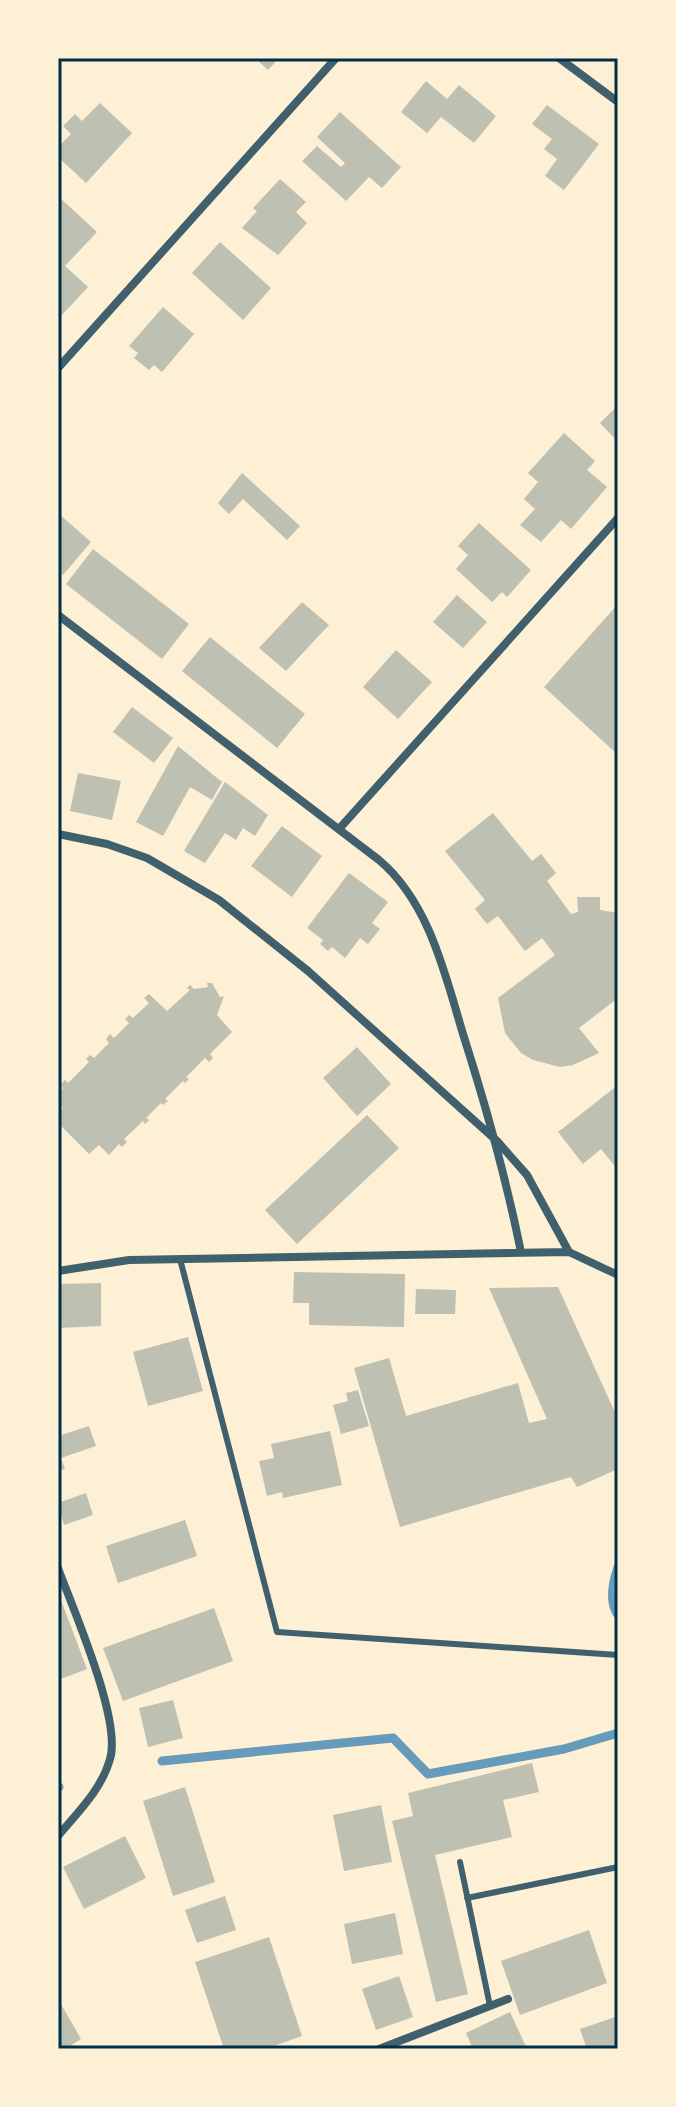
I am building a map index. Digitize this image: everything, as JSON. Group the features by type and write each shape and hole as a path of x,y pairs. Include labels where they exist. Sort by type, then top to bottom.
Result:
{"street":[{"path":"58,368 336,58"},
{"path":"559,58 618,102"},
{"path":"339,829 618,518"},
{"path":"58,615 395,874 415,903 448,987 497,1141 521,1252"},
{"path":"58,834 107,844 147,858 219,900 297,961 497,1141 527,1175 569,1252"},
{"path":"58,1271 129,1260 569,1252 618,1275"},
{"path":"58,1568 107,1706 111,1757 92,1794 58,1836"},
{"path":"379,2049 508,1999"}],"lane":[{"path":"180,1259 277,1632 618,1655"},
{"path":"460,1862 490,2006"},
{"path":"467,1898 618,1867"}],"water":[{"path":"618,1555 618,1622 610,1607 608,1590"}],"building":[{"path":"255,58 279,58 268,70"},
{"path":"426,81 447,99 459,85 496,116 474,143 441,117 427,133 401,112"},
{"path":"100,103 132,133 86,183 58,157 58,147 71,134 63,126 75,114 82,121"},
{"path":"547,105 599,144 564,190 545,176 557,159 544,149 552,139 532,124"},
{"path":"340,112 401,167 382,188 369,177 346,201 302,161 317,146 341,167 345,163 317,137"},
{"path":"280,179 306,202 296,212 307,223 278,255 242,228 257,211 253,208"},
{"path":"58,196 97,232 65,266 88,287 61,316 58,313"},
{"path":"220,242 271,288 243,320 192,273"},
{"path":"163,307 194,334 162,372 154,365 149,370 134,358 138,353 129,346"},
{"path":"618,405 618,442 600,423"},
{"path":"564,433 595,461 587,470 607,487 571,529 561,520 541,542 520,525 535,509 524,499 538,482 528,473"},
{"path":"242,473 300,526 287,540 243,499 229,514 218,503"},
{"path":"58,513 91,542 63,575 58,571"},
{"path":"479,523 531,570 507,597 502,592 492,602 456,569 468,555 458,546"},
{"path":"93,549 189,624 162,659 66,584"},
{"path":"457,595 487,622 463,648 433,622"},
{"path":"302,602 329,625 286,671 259,648"},
{"path":"618,604 618,755 544,687"},
{"path":"210,637 305,714 277,748 182,671"},
{"path":"396,650 432,682 398,719 363,687"},
{"path":"132,707 173,738 154,763 113,732"},
{"path":"178,746 222,782 212,800 190,787 163,836 136,822"},
{"path":"78,773 121,781 112,820 70,811"},
{"path":"225,782 268,815 255,836 243,828 236,840 225,833 205,863 184,851"},
{"path":"493,813 532,861 541,854 556,873 547,881 571,914 578,912 577,897 600,897 600,910 618,913 618,998 579,1028 599,1053 573,1065 560,1067 533,1060 521,1053 505,1033 498,998 555,955 542,938 525,951 498,916 487,924 475,909 485,900 445,851"},
{"path":"282,826 322,856 292,897 251,866"},
{"path":"349,873 388,902 372,923 380,929 368,944 360,938 345,958 332,947 328,951 320,944 323,940 307,928"},
{"path":"207,983 212,983 220,997 224,996 217,1015 232,1032 210,1054 213,1058 209,1062 205,1058 186,1077 189,1079 165,1099 168,1101 163,1105 161,1103 146,1118 149,1120 145,1124 143,1121 124,1139 127,1142 122,1147 119,1144 109,1155 99,1145 89,1154 58,1123 58,1113 63,1108 58,1104 58,1094 63,1088 60,1085 65,1080 68,1083 89,1062 86,1059 90,1055 94,1058 109,1043 106,1039 110,1034 114,1038 129,1023 125,1019 129,1015 133,1018 149,1003 144,998 149,994 167,1011 190,990 187,988 190,985 194,989 208,987"},
{"path":"357,1047 391,1084 357,1116 323,1078"},
{"path":"618,1085 618,1170 601,1149 583,1164 558,1132"},
{"path":"367,1115 399,1148 297,1244 265,1210"},
{"path":"294,1272 405,1274 404,1327 309,1325 309,1303 293,1303"},
{"path":"101,1283 101,1326 58,1328 58,1284"},
{"path":"558,1287 618,1419 618,1469 577,1487 571,1477 400,1527 354,1368 389,1358 406,1416 518,1383 529,1423 547,1419 489,1288"},
{"path":"416,1289 456,1290 455,1314 415,1314"},
{"path":"188,1337 203,1391 148,1406 133,1352"},
{"path":"358,1390 369,1426 341,1434 333,1405 348,1401 346,1393"},
{"path":"89,1426 96,1446 61,1458 65,1469 58,1471 58,1436"},
{"path":"330,1431 342,1485 283,1498 282,1492 267,1496 259,1461 274,1458 271,1444"},
{"path":"86,1493 93,1515 64,1525 58,1503"},
{"path":"185,1520 197,1556 118,1583 106,1546"},
{"path":"58,1592 87,1669 58,1680"},
{"path":"214,1608 233,1661 123,1701 103,1648"},
{"path":"173,1700 183,1738 148,1747 139,1708"},
{"path":"532,1763 539,1792 503,1800 512,1837 435,1855 468,1994 436,2002 392,1821 413,1816 408,1793"},
{"path":"185,1787 215,1882 173,1896 143,1801"},
{"path":"381,1805 392,1862 344,1871 333,1815"},
{"path":"125,1836 146,1878 84,1909 63,1867"},
{"path":"225,1896 236,1930 197,1943 185,1910"},
{"path":"395,1913 403,1954 352,1964 344,1924"},
{"path":"589,1930 607,1983 520,2015 501,1961"},
{"path":"269,1937 302,2036 265,2049 224,2049 195,1962"},
{"path":"399,1976 413,2017 376,2030 362,1989"},
{"path":"58,1999 81,2039 65,2049 58,2049"},
{"path":"510,2012 527,2049 473,2049 466,2033"},
{"path":"618,2016 618,2049 587,2049 580,2029"}],"waterway":[{"path":"162,1761 393,1738 428,1774 564,1749 618,1733"}]}
